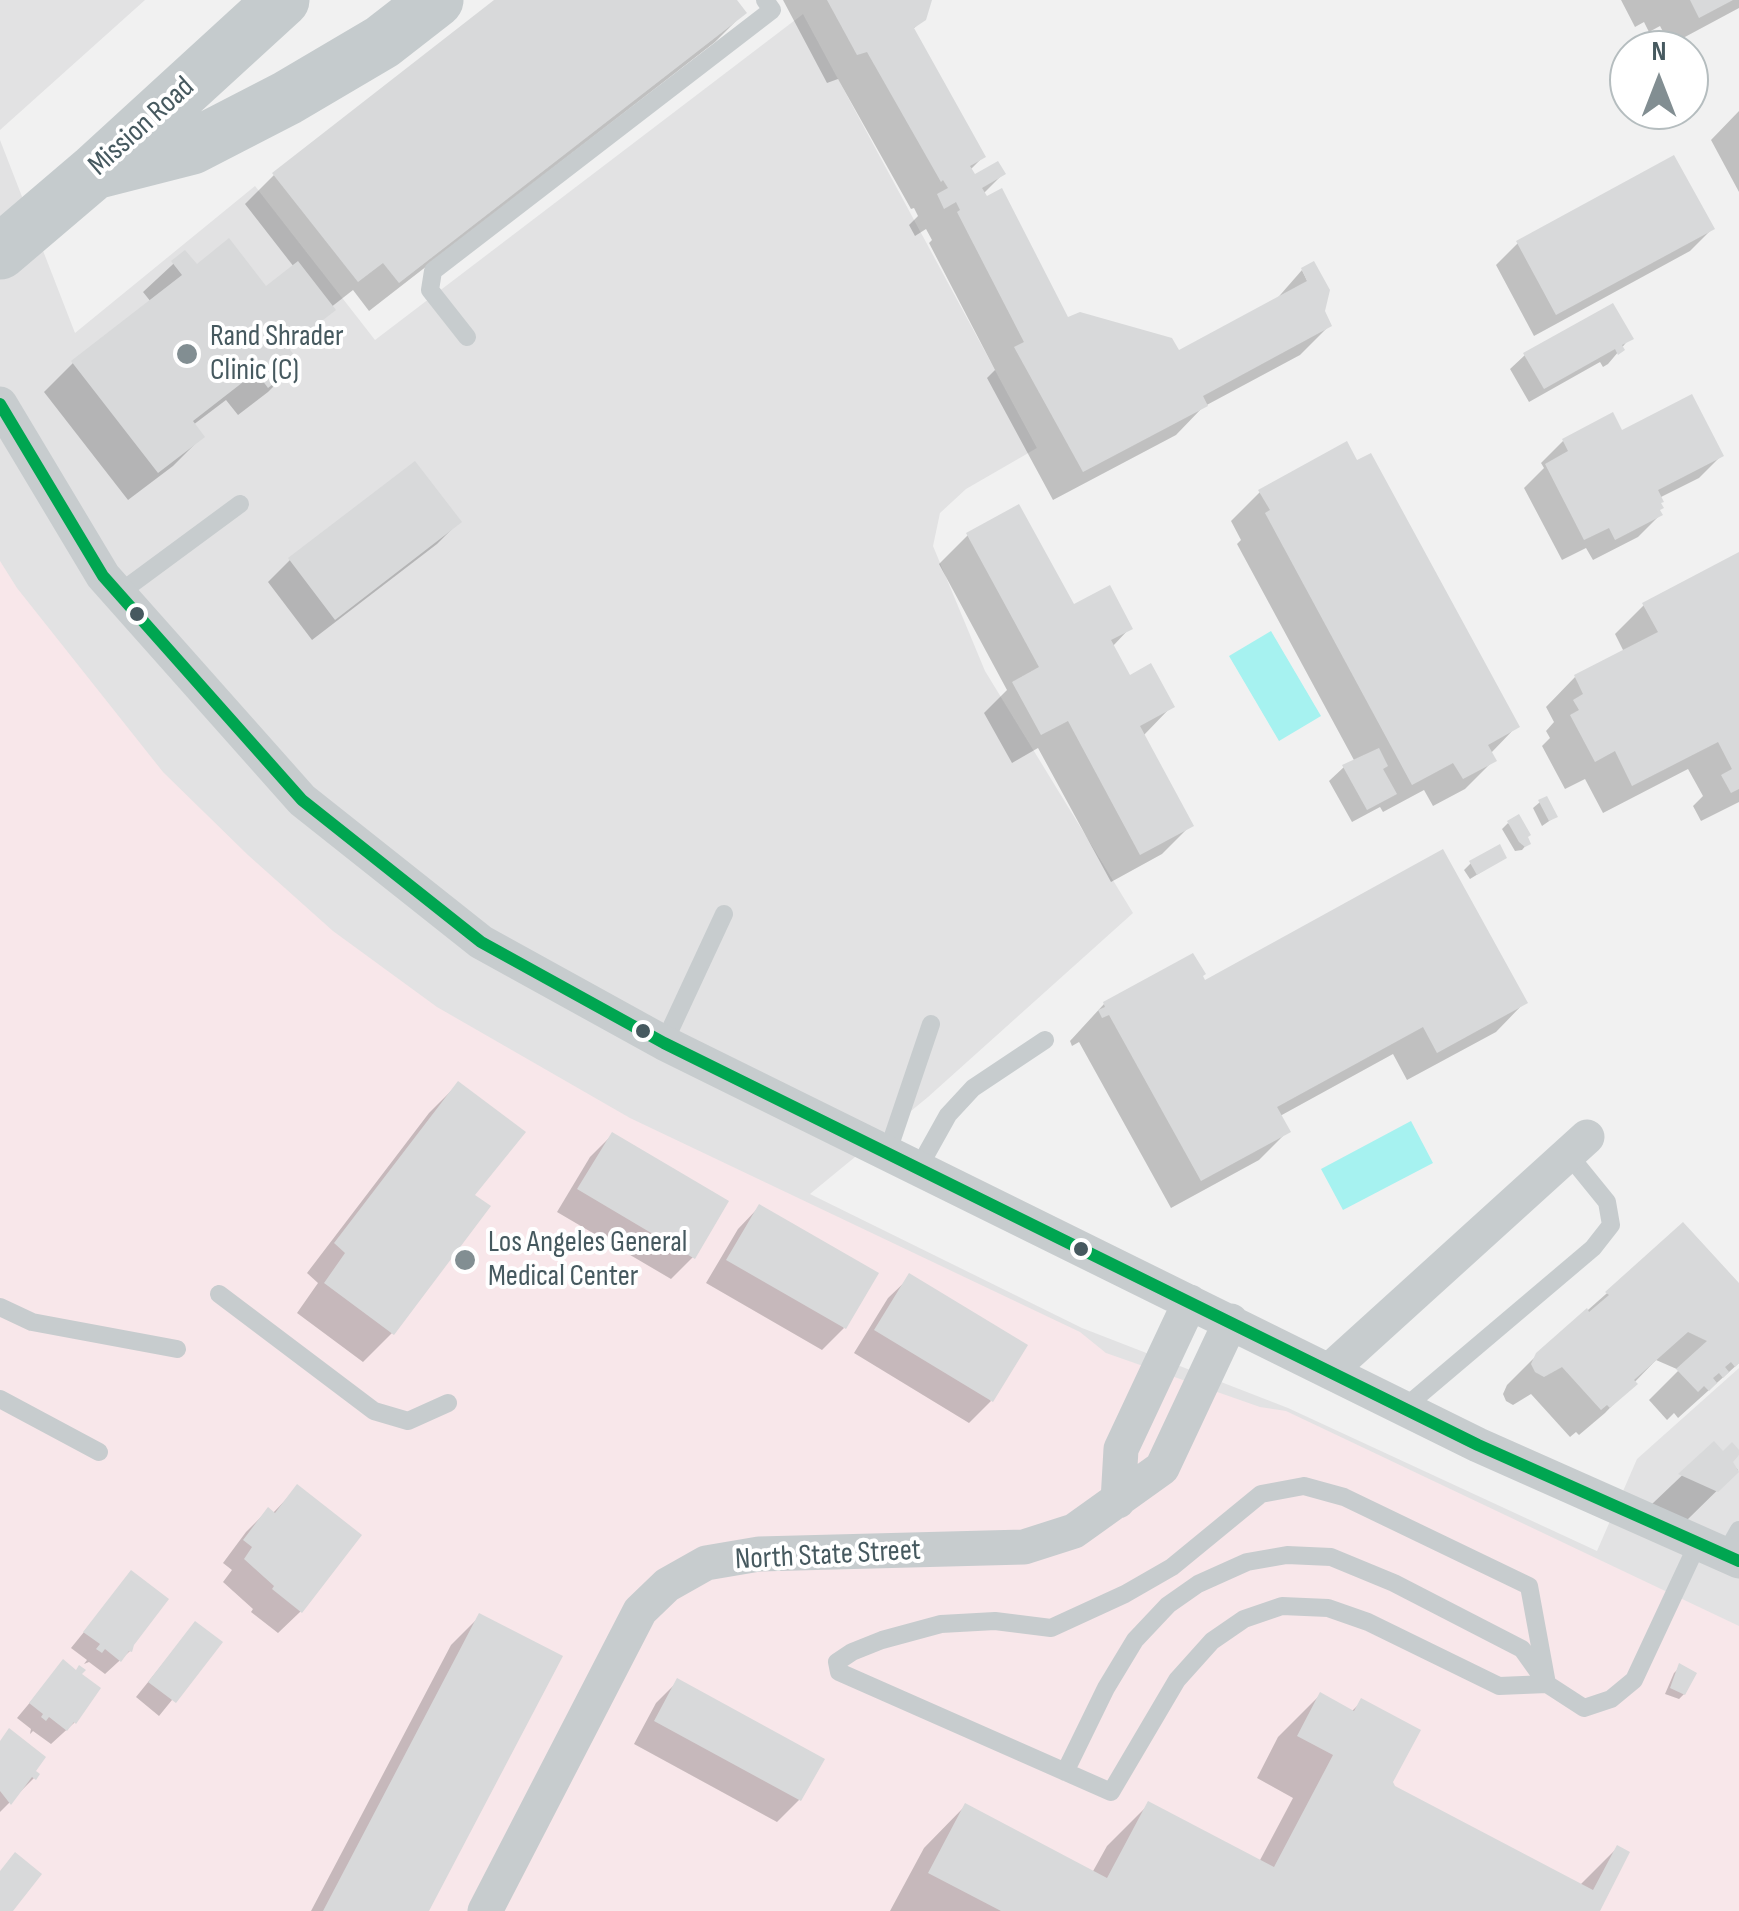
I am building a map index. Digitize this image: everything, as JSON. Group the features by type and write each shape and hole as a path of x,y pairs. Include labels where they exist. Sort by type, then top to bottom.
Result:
{"main road":[{"name":"Mission Road","path":"0,252 282,0"},
{"path":"94,172 192,147 366,51 436,0"}],"street":[{"path":"0,404 57,502 118,594 302,800 481,942 664,1043 1478,1445 1725,1547"},
{"path":"1329,1371 1577,1146"},
{"path":"1118,1501 1121,1450 1190,1302"},
{"name":"North State Street","path":"485,1911 640,1611 667,1585 706,1563 758,1554 1024,1547 1074,1531 1162,1468 1231,1321"}],"lane":[{"path":"466,337 430,290 433,270 772,10 765,0"},
{"path":"118,594 240,504"},
{"path":"664,1043 724,914"},
{"path":"904,1159 931,1024"},
{"path":"904,1159 974,1088 1046,1040"},
{"path":"1404,1408 1593,1248 1610,1225 1607,1202 1577,1146"},
{"path":"219,1294 374,1411 408,1421 448,1404"},
{"path":"0,1306 32,1322 177,1349"},
{"path":"0,1400 99,1452"},
{"path":"1304,1486 1344,1497 1530,1586 1547,1684 1499,1686 1368,1622 1328,1608 1282,1606 1244,1619 1212,1641 1177,1680 1111,1792 839,1672 837,1662 882,1640 941,1624 995,1621 1051,1628 1172,1567 1261,1494 1304,1486"},
{"path":"1065,1772 1106,1688 1135,1640 1168,1605 1198,1584 1246,1562 1288,1555 1331,1557 1394,1583 1522,1649 1547,1684 1584,1708 1611,1699 1634,1680 1725,1547"}],"shaded area":[{"path":"0,0 145,0 0,130"},
{"name":"Los Angeles General Medical Center","path":"803,14 1037,448 966,489 940,513 933,546 985,671 1133,913 928,1097 810,1194 1082,1328 1288,1408 1597,1551 1637,1459 1739,1368 1739,1911 0,1911 0,140 75,333 255,186 375,340"},
{"name":"Los Angeles General Medical Center","path":"0,561 17,588 163,772 333,931 437,1007 630,1118 1080,1332 1106,1353 1260,1407 1286,1411 1739,1626 1739,1911 0,1911"}],"water":[{"path":"1271,631 1321,716 1279,741 1229,656"},
{"path":"1411,1121 1433,1163 1343,1210 1321,1169"}],"building":[{"path":"494,0 737,0 747,13 399,283 383,263 358,282 272,173"},
{"path":"827,0 932,0 926,20 914,28 986,157 970,166 975,174 998,161 1006,174 982,188 987,196 1002,188 1068,317 1080,312 1172,338 1179,350 1307,281 1301,268 1314,261 1330,290 1325,311 1332,326 1203,396 1208,406 1083,472 1014,347 1024,342 957,212 960,210 956,202 944,209 937,194 948,188 867,52 857,55"},
{"path":"1690,0 1733,0 1699,18"},
{"path":"1674,155 1715,229 1556,315 1516,241"},
{"name":"Rand Shrader Clinic (C)","path":"229,238 266,286 298,261 336,310 288,347 300,363 268,388 256,372 193,421 205,437 158,473 71,361 182,275 171,261 185,250 197,264"},
{"path":"1613,303 1634,339 1622,345 1625,350 1618,355 1615,349 1544,389 1523,353"},
{"path":"1692,394 1724,456 1658,490 1664,502 1660,510 1663,515 1615,540 1609,528 1584,540 1545,464 1568,451 1562,439 1613,412 1622,430"},
{"path":"1347,441 1357,460 1371,453 1520,727 1488,745 1497,761 1463,779 1453,763 1412,785 1265,513 1270,510 1258,490"},
{"path":"415,461 462,522 335,620 288,558"},
{"path":"1019,504 1074,604 1110,585 1133,629 1111,640 1130,675 1151,663 1175,707 1140,726 1194,826 1140,855 1068,721 1041,735 1012,682 1039,667 966,533"},
{"path":"1739,552 1739,789 1731,793 1721,775 1732,769 1718,742 1632,786 1615,751 1595,762 1570,715 1579,710 1573,700 1583,694 1574,675 1658,632 1642,603"},
{"path":"1379,748 1388,766 1383,769 1397,794 1367,810 1342,765"},
{"path":"1547,796 1558,817 1549,821 1538,800"},
{"path":"1519,814 1531,835 1531,844 1525,847 1507,821"},
{"path":"1500,844 1507,858 1477,875 1469,861"},
{"path":"1443,849 1528,1003 1437,1053 1423,1027 1277,1107 1291,1132 1201,1181 1109,1015 1102,1018 1098,1010 1105,1007 1103,1002 1193,953 1206,974 1205,980"},
{"path":"458,1081 526,1132 475,1195 491,1206 394,1335 324,1283 345,1253 334,1243"},
{"path":"612,1132 729,1201 695,1259 577,1189"},
{"path":"759,1204 879,1273 846,1329 726,1260"},
{"path":"1683,1222 1739,1283 1739,1363 1735,1367 1731,1362 1725,1367 1729,1372 1723,1378 1719,1373 1713,1378 1717,1383 1709,1391 1704,1386 1698,1392 1676,1369 1707,1341 1688,1332 1634,1380 1638,1384 1610,1408 1607,1405 1601,1410 1562,1367 1544,1377 1535,1372 1531,1364 1536,1353 1587,1308 1589,1312 1609,1295 1605,1292"},
{"path":"909,1273 1028,1345 993,1402 874,1330"},
{"path":"1714,1441 1723,1451 1732,1442 1739,1450 1733,1462 1739,1472 1718,1492 1678,1474"},
{"path":"297,1484 362,1535 302,1613 244,1559 252,1547 243,1540 268,1507 275,1513"},
{"path":"131,1570 169,1599 121,1662 105,1649 102,1653 96,1649 100,1644 83,1632"},
{"path":"479,1613 563,1656 429,1911 323,1911"},
{"path":"195,1621 223,1642 176,1703 148,1682"},
{"path":"63,1659 76,1670 79,1665 86,1670 82,1674 101,1688 67,1731 49,1717 46,1721 29,1703"},
{"path":"1679,1663 1697,1673 1685,1695 1670,1688"},
{"path":"677,1678 825,1759 801,1801 654,1721"},
{"path":"1320,1692 1354,1711 1361,1698 1421,1730 1393,1782 1395,1786 1593,1890 1617,1845 1630,1852 1600,1911 1001,1911 928,1873 965,1803 1107,1878 1148,1801 1274,1867 1333,1755 1297,1736"},
{"path":"9,1728 46,1757 36,1771 40,1774 36,1780 32,1777 11,1805 0,1791 0,1741"},
{"path":"15,1852 42,1874 13,1911 0,1911 0,1871"}],"transit line":[{"path":"0,404 103,576 302,800 481,942 664,1043 1478,1445 1739,1561"}],"place":[{"name":"Rand Shrader Clinic (C)","path":"187,354"},
{"name":"Los Angeles General Medical Center","path":"465,1260"}]}
